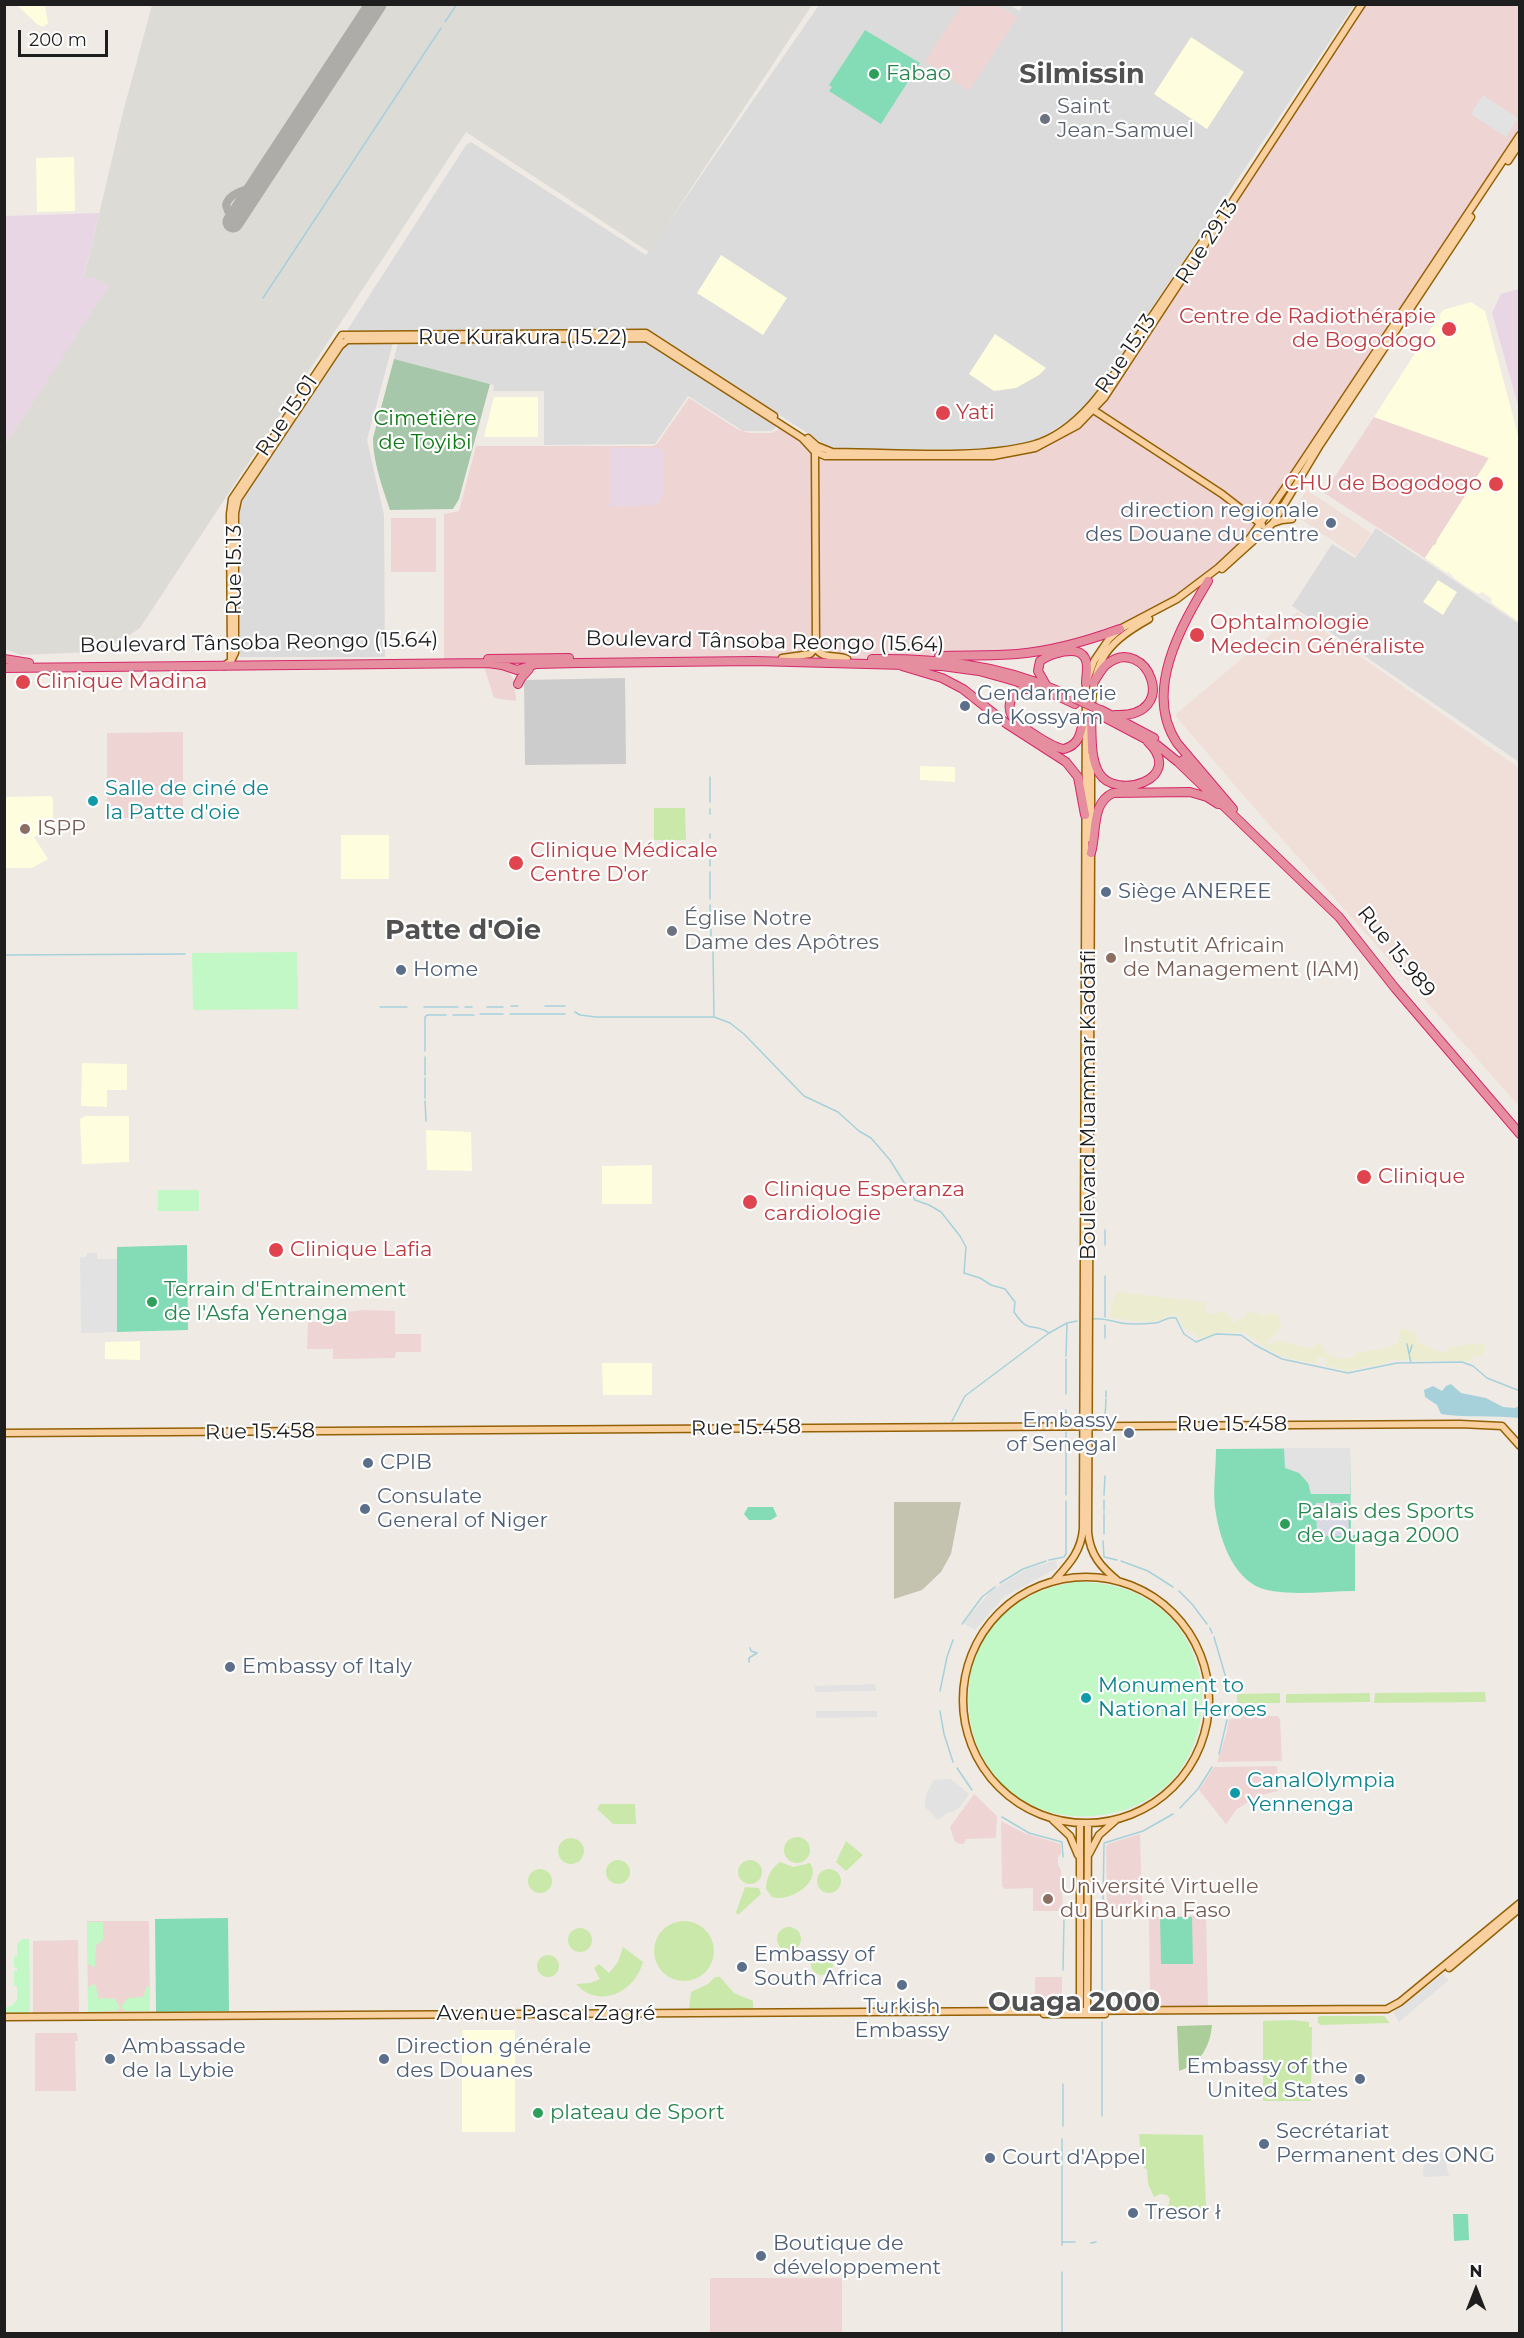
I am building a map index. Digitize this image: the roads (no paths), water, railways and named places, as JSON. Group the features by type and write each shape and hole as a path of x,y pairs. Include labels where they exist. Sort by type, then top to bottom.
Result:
{"highway":[{"path":"1208,581 1191,609 1171,658 1163,690 1164,712 1171,734 1231,810"},
{"path":"4,668 387,663 502,665 519,670 523,667 545,663 901,661 1016,654 1053,649 1124,630"},
{"path":"1047,689 1038,671 1040,661 1056,654 1074,651 1082,654 1086,660 1090,683"},
{"name":"Boulevard Tânsoba Reongo (15.64)","path":"4,659 32,663 227,664 518,658 782,658 901,661"},
{"path":"513,668 511,664 518,658 524,662 523,667"},
{"path":"1090,683 1107,664 1121,658 1138,661 1151,674 1154,684 1150,702 1143,709 1126,716 1094,714"},
{"path":"901,661 971,670 1047,689 1075,701 1094,714 1135,732 1157,745 1231,810 1315,892 1350,930 1395,988 1520,1134"},
{"path":"901,661 963,689 1007,724 1066,762 1078,777 1085,815"},
{"path":"502,665 513,674 518,684 527,670 545,663"},
{"path":"1047,689 1022,690 1012,698 1010,708 1014,719 1053,746 1064,749 1076,743 1094,714"},
{"path":"1094,714 1095,761 1099,773 1106,780 1125,784 1143,784 1156,771 1158,766 1156,752 1135,732"},
{"path":"1110,714 1161,742 1192,767 1231,810"},
{"path":"1091,853 1098,807 1105,798 1113,793 1190,792 1207,797 1231,810"},
{"name":"Rue 15.989","path":"1231,810 1346,918 1520,1128"},
{"path":"1298,876 1299,889 1315,892"}],"main road":[{"name":"Rue 15.13","path":"760,409 815,449 832,452 996,451 1034,444 1074,422 1092,408 1112,379 1360,4"},
{"path":"1124,630 1197,585 1239,549 1260,524 1520,135"},
{"path":"1124,630 1161,612 1208,581 1273,523 1338,417 1520,143"},
{"name":"Rue Kurakura (15.22)","path":"343,335 646,333 760,409"},
{"name":"Rue 15.01","path":"232,514 232,499 338,339 343,335"},
{"name":"Rue Kurakura (15.22)","path":"340,346 344,341 350,340 646,338 760,409"},
{"name":"Rue 15.01","path":"232,514 239,497 340,346"},
{"path":"1092,408 1250,515 1267,530"},
{"path":"815,449 816,648 823,655 847,659"},
{"path":"1250,515 1268,513"},
{"name":"Rue 15.13","path":"227,664 235,652 232,514"},
{"path":"1273,523 1292,519"},
{"name":"Boulevard Muammar Kaddafi","path":"1054,1581 1074,1559 1081,1541 1085,1426 1094,714 1090,683 1094,661 1109,639 1124,630"},
{"name":"Boulevard Muammar Kaddafi","path":"1090,683 1103,656 1124,630"},
{"path":"782,658 810,654 816,648"},
{"name":"Boulevard Muammar Kaddafi","path":"1094,714 1085,815 1085,1426 1088,1538 1098,1563 1118,1581"},
{"name":"Rue 15.458","path":"4,1433 1488,1425 1503,1427 1520,1446"},
{"path":"1048,1817 1084,1823 1119,1818 1136,1812 1170,1790 1185,1773 1204,1737 1209,1695 1202,1658 1191,1635 1181,1621 1153,1597 1118,1581 1086,1577 1054,1581 1032,1588 1017,1597 987,1625 975,1643 969,1659 962,1700 968,1740 987,1774 1014,1800 1048,1817 1070,1836 1084,1863"},
{"path":"1084,1863 1099,1835 1119,1818"},
{"path":"1083,2012 1084,1823"},
{"path":"1083,2012 1390,2008 1423,1984 1520,1903"},
{"path":"1083,2012 1390,2012 1438,1977 1520,1908"},
{"name":"Avenue Pascal Zagré","path":"4,2019 1083,2012"}],"water":[{"path":"1451,1384 1461,1393 1486,1398 1503,1407 1519,1406 1519,1418 1441,1414 1437,1405 1425,1397 1424,1390 1433,1386 1442,1391"}],"waterway":[{"path":"445,22 457,4"},
{"path":"263,298 441,28"},
{"path":"710,777 710,802"},
{"path":"710,809 710,814"},
{"path":"710,845 710,866"},
{"path":"710,872 710,899"},
{"path":"710,905 711,936"},
{"path":"713,952 714,1017"},
{"path":"4,955 185,954"},
{"path":"511,1006 518,1006"},
{"path":"545,1006 565,1006"},
{"path":"380,1007 407,1007"},
{"path":"424,1007 458,1007"},
{"path":"465,1007 472,1007"},
{"path":"487,1007 503,1007"},
{"path":"575,1012 596,1017 714,1017 730,1023 744,1034 804,1096 838,1112 859,1131 871,1138 890,1160 915,1200 941,1212 966,1247 964,1273 1005,1289 1015,1302 1014,1312 1019,1319 1028,1326 1049,1333"},
{"path":"480,1014 503,1014"},
{"path":"510,1014 565,1014"},
{"path":"425,1051 425,1017 427,1015 446,1015"},
{"path":"453,1015 474,1015"},
{"path":"425,1057 425,1075"},
{"path":"425,1078 425,1098"},
{"path":"425,1101 426,1121"},
{"path":"1105,1230 1105,1245"},
{"path":"1105,1276 1105,1317"},
{"path":"1093,1319 1138,1324 1176,1318 1184,1334 1196,1342 1216,1334 1241,1335 1282,1359 1348,1373 1397,1363 1462,1362 1473,1366 1487,1378 1520,1391"},
{"path":"952,1421 965,1396 1049,1333 1067,1323 1077,1321"},
{"path":"1066,1356 1067,1324"},
{"path":"1105,1325 1105,1338"},
{"path":"1407,1344 1411,1363"},
{"path":"1410,1352 1412,1345"},
{"path":"1066,1359 1066,1394"},
{"path":"1106,1391 1106,1397"},
{"path":"1105,1417 1106,1399"},
{"path":"1066,1410 1066,1423"},
{"path":"1066,1432 1066,1495"},
{"path":"1104,1495 1105,1476"},
{"path":"1104,1500 1104,1511"},
{"path":"1049,1560 1064,1557 1066,1554 1066,1501"},
{"path":"1104,1513 1104,1534"},
{"path":"1103,1541 1104,1557 1117,1560"},
{"path":"1000,1583 1023,1569 1046,1561"},
{"path":"1121,1561 1148,1571 1173,1587"},
{"path":"962,1624 982,1597 995,1587"},
{"path":"1179,1591 1207,1624"},
{"path":"1210,1628 1212,1633"},
{"path":"1214,1637 1226,1678"},
{"path":"940,1691 953,1640"},
{"path":"749,1662 749,1658 757,1653 751,1651 750,1648"},
{"path":"940,1711 944,1734 953,1762"},
{"path":"1219,1754 1227,1720"},
{"path":"1180,1808 1198,1789 1212,1767"},
{"path":"957,1768 972,1790"},
{"path":"1103,1908 1104,1843 1143,1831 1173,1814"},
{"path":"1002,1817 1029,1833 1062,1842 1063,1857"},
{"path":"1102,1916 1102,2006"},
{"path":"1063,1970 1064,1920"},
{"path":"1102,2022 1102,2116"},
{"path":"1063,2084 1063,2126"},
{"path":"1062,2139 1062,2245"},
{"path":"1063,2242 1075,2242"},
{"path":"1091,2243 1096,2242"},
{"path":"1062,2272 1062,2334"}],"place":[{"name":"Fabao","path":"874,74"},
{"name":"Saint Jean-Samuel","path":"1045,119"},
{"name":"Centre de Radiothérapie de Bogodogo","path":"1449,329"},
{"name":"Yati","path":"943,413"},
{"name":"CHU de Bogodogo","path":"1496,484"},
{"name":"direction regionale des Douane du centre","path":"1331,523"},
{"name":"Ophtalmologie Medecin Généraliste","path":"1197,635"},
{"name":"Clinique Madina","path":"23,682"},
{"name":"Gendarmerie de Kossyam","path":"965,706"},
{"name":"Salle de ciné de la Patte d'oie","path":"93,801"},
{"name":"ISPP","path":"25,829"},
{"name":"Clinique Médicale Centre D'or","path":"516,863"},
{"name":"Siège ANEREE","path":"1106,892"},
{"name":"Église Notre Dame des Apôtres","path":"672,931"},
{"name":"Instutit Africain de Management (IAM)","path":"1111,958"},
{"name":"Home","path":"401,970"},
{"name":"Clinique","path":"1364,1177"},
{"name":"Clinique Esperanza cardiologie","path":"750,1202"},
{"name":"Clinique Lafia","path":"276,1250"},
{"name":"Terrain d'Entrainement de l'Asfa Yenenga","path":"152,1302"},
{"name":"Embassy of Senegal","path":"1129,1433"},
{"name":"CPIB","path":"368,1463"},
{"name":"Consulate General of Niger","path":"365,1509"},
{"name":"Palais des Sports de Ouaga 2000","path":"1285,1524"},
{"name":"Embassy of Italy","path":"230,1667"},
{"name":"Monument to National Heroes","path":"1086,1698"},
{"name":"CanalOlympia Yennenga","path":"1235,1793"},
{"name":"Université Virtuelle du Burkina Faso","path":"1048,1899"},
{"name":"Embassy of South Africa","path":"742,1967"},
{"name":"Turkish Embassy","path":"902,1985"},
{"name":"Ambassade de la Lybie","path":"110,2059"},
{"name":"Direction générale des Douanes","path":"384,2059"},
{"name":"Embassy of the United States","path":"1360,2079"},
{"name":"plateau de Sport","path":"538,2113"},
{"name":"Secrétariat Permanent des ONG","path":"1264,2144"},
{"name":"Court d'Appel","path":"990,2158"},
{"name":"Tresor ł","path":"1133,2213"},
{"name":"Boutique de développement","path":"761,2256"}],"district":[{"name":"Silmissin","path":"1082,75"},
{"name":"Patte d'Oie","path":"463,931"},
{"name":"Ouaga 2000","path":"1074,2003"}],"park label":[{"name":"Cimetière de Toyibi","path":"425,431"}]}
